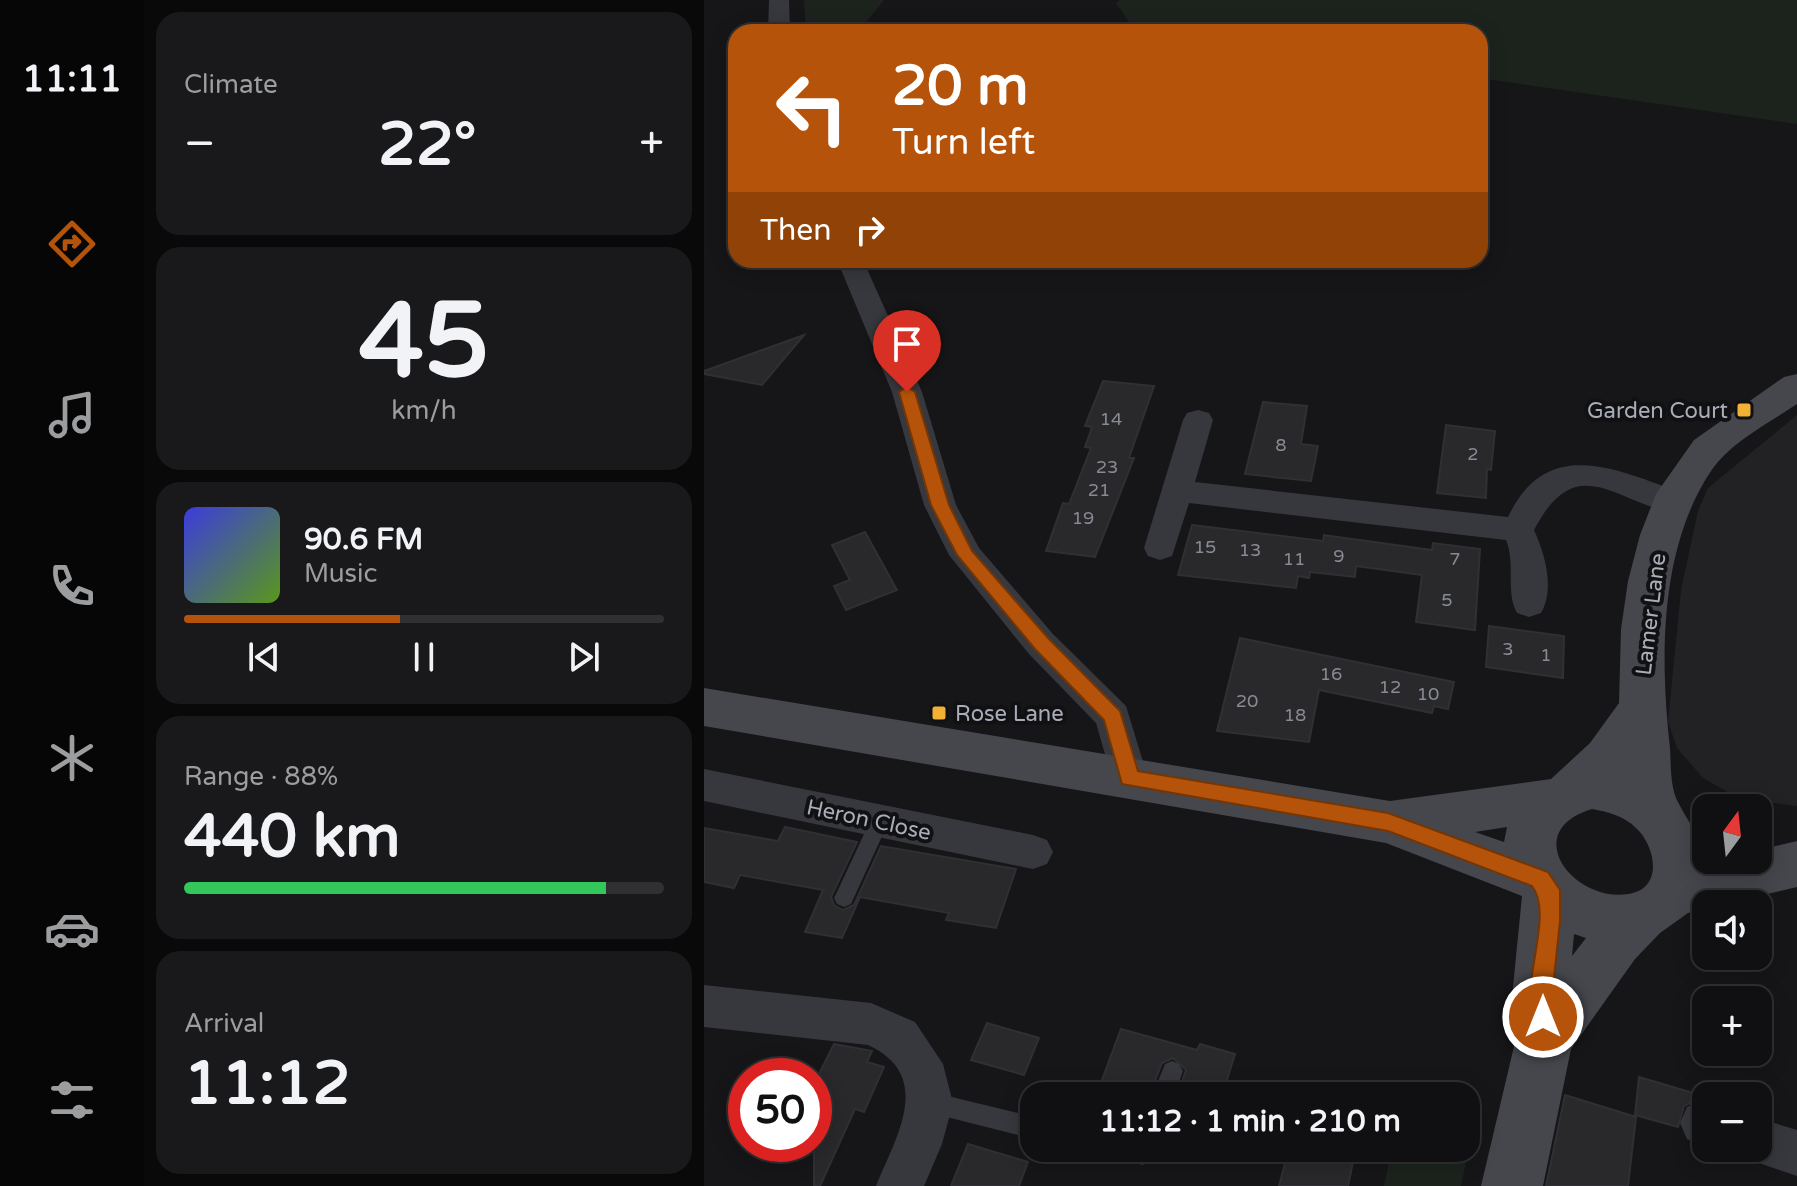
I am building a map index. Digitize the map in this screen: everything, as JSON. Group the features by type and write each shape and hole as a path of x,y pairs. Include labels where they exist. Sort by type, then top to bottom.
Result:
{"main road":[{"name":"Lamer Lane","path":"1656,814 1640,710 1651,572 1670,502 1701,456 1797,386"},
{"path":"704,707 1388,822 1544,885 1574,909 1597,917 1657,905 1797,864"},
{"path":"1512,1186 1545,1038 1540,997 1549,921 1544,885 1530,857 1529,835 1536,815 1607,757 1640,710"},
{"path":"1388,822 1561,795 1612,791 1656,814 1692,826"},
{"path":"1545,1038 1616,941 1657,905 1680,875 1680,854 1672,834 1656,814"},
{"path":"1772,843 1797,847"}],"street":[{"path":"779,0 779,24"},
{"path":"853,268 907,392 940,505 966,555 1041,644 1113,716 1129,778"},
{"path":"1160,548 1198,420"},
{"path":"1518,530 1535,497 1560,477 1594,476 1670,502"},
{"path":"1179,491 1518,530"},
{"path":"1518,530 1529,555 1529,604"},
{"name":"Heron Close","path":"704,785 1033,852"},
{"path":"704,1006 871,1024 899,1037 914,1055 927,1080 930,1103 919,1144 900,1186"},
{"path":"1772,1145 1797,1153"}],"lane":[{"path":"844,898 880,821"},
{"path":"1168,1082 1172,1071"},
{"path":"930,1103 1020,1125"}],"shaded area":[{"path":"804,0 884,0 864,24 806,24"},
{"path":"1120,0 1797,0 1797,124 1488,79 1488,24 1130,24 1116,3"},
{"path":"1797,415 1797,806 1772,803 1772,794 1731,794 1703,778 1677,748 1668,722 1681,590 1698,511 1708,488"},
{"path":"1389,1162 1466,1162 1461,1186 1384,1186"}],"building":[{"path":"804,335 762,385 704,374 704,371"},
{"path":"1103,381 1154,386 1129,458 1134,458 1095,557 1046,551 1063,503 1069,504 1091,448 1085,447 1092,427 1085,426"},
{"path":"1263,402 1307,406 1301,444 1318,446 1311,481 1245,474"},
{"path":"1446,425 1495,431 1491,470 1487,469 1486,498 1437,493"},
{"path":"1192,525 1323,541 1324,535 1432,550 1433,543 1480,549 1475,630 1416,622 1422,575 1356,566 1355,577 1310,572 1309,578 1298,576 1296,588 1178,575"},
{"path":"865,532 897,590 846,610 834,586 850,580 832,545"},
{"path":"1489,626 1564,636 1563,678 1486,667"},
{"path":"1240,638 1454,682 1448,709 1434,706 1432,713 1319,690 1309,742 1217,731"},
{"path":"785,827 857,842 831,897 834,905 843,910 854,905 881,846 1016,869 996,928 946,920 949,913 860,897 842,938 805,932 823,890 740,875 734,888 704,882 704,828 778,841"},
{"path":"987,1023 1039,1038 1024,1075 971,1060"},
{"path":"1121,1029 1197,1050 1200,1044 1235,1054 1226,1082 1182,1082 1186,1070 1173,1058 1162,1063 1155,1082 1101,1082"},
{"path":"834,1044 872,1051 867,1062 884,1067 864,1112 855,1109 832,1160 832,1058 827,1058"},
{"path":"1639,1077 1692,1093 1692,1102 1684,1106 1678,1127 1635,1115"},
{"path":"1565,1095 1636,1117 1628,1186 1546,1186"},
{"path":"968,1144 1028,1162 1019,1186 951,1186"},
{"path":"814,1162 831,1162 820,1186 814,1186"},
{"path":"1285,1162 1353,1162 1348,1186 1279,1186"}],"place":[{"name":"Garden Court","path":"1744,410"},
{"name":"Rose Lane","path":"939,713"}],"route":[{"path":"907,392 940,505 966,555 1041,644 1113,716 1129,778 1388,822 1540,879 1549,890 1549,921 1540,997 1543,1017"}]}
